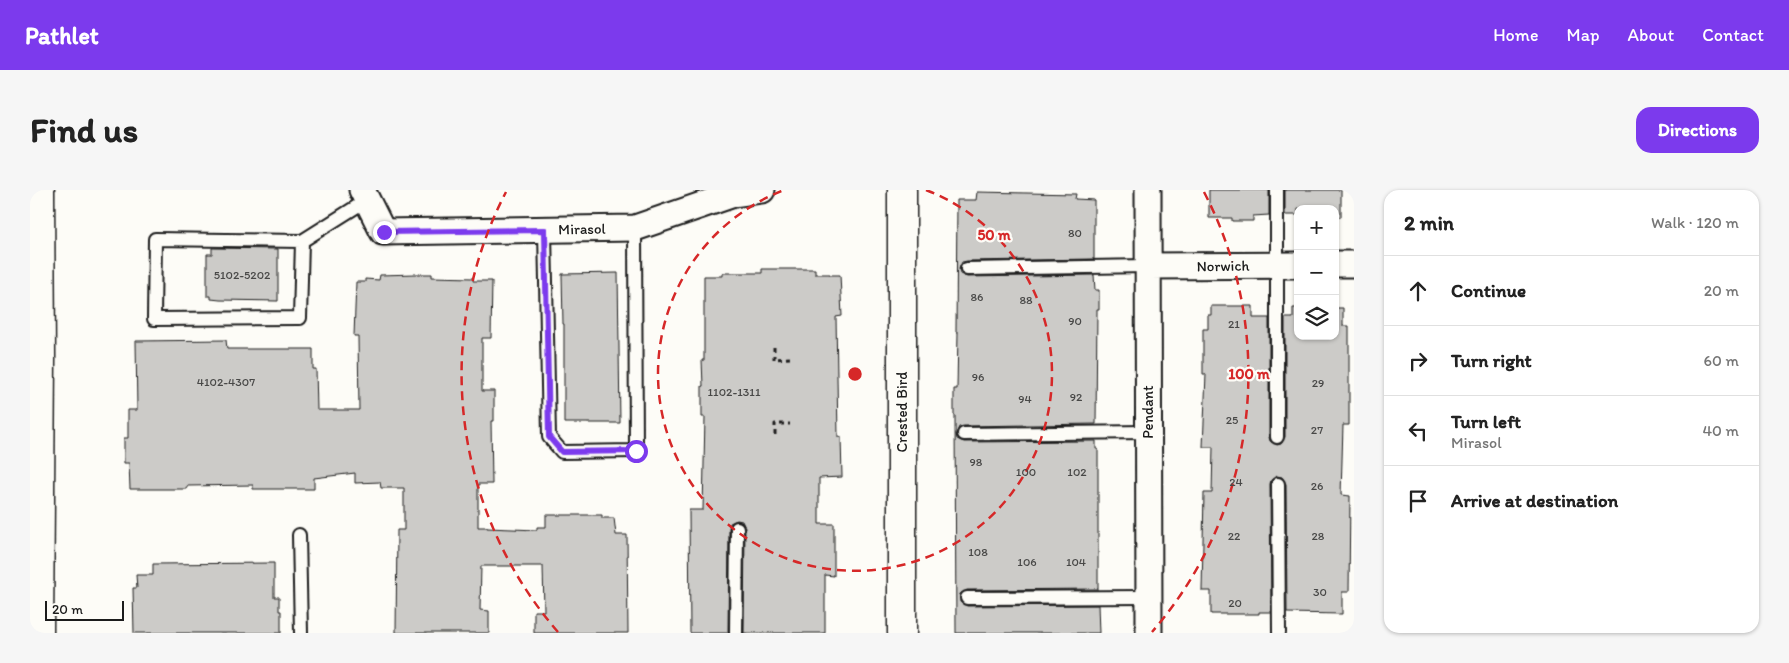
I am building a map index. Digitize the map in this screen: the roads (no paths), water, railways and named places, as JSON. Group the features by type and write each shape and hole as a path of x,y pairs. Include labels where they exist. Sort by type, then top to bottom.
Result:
{"main road":[{"path":"39,633 40,190"},
{"name":"Crested Bird","path":"902,190 902,633"}],"street":[{"name":"Mirasol","path":"364,195 384,232 545,230 635,228 734,194 762,190"},
{"name":"Pendant","path":"1148,190 1149,633"},
{"path":"1339,264 1354,264"},
{"name":"Norwich","path":"1148,266 1287,265"}],"lane":[{"path":"1277,190 1287,265 1277,437"},
{"path":"302,241 300,318 154,319 155,239 302,241 364,195"},
{"path":"545,230 549,437 562,452 636,451 635,228"},
{"path":"967,269 1148,266"},
{"path":"964,434 1148,432"},
{"path":"1278,484 1279,633"},
{"path":"736,633 737,528"},
{"path":"299,535 301,633"},
{"path":"967,598 1149,597"}]}
